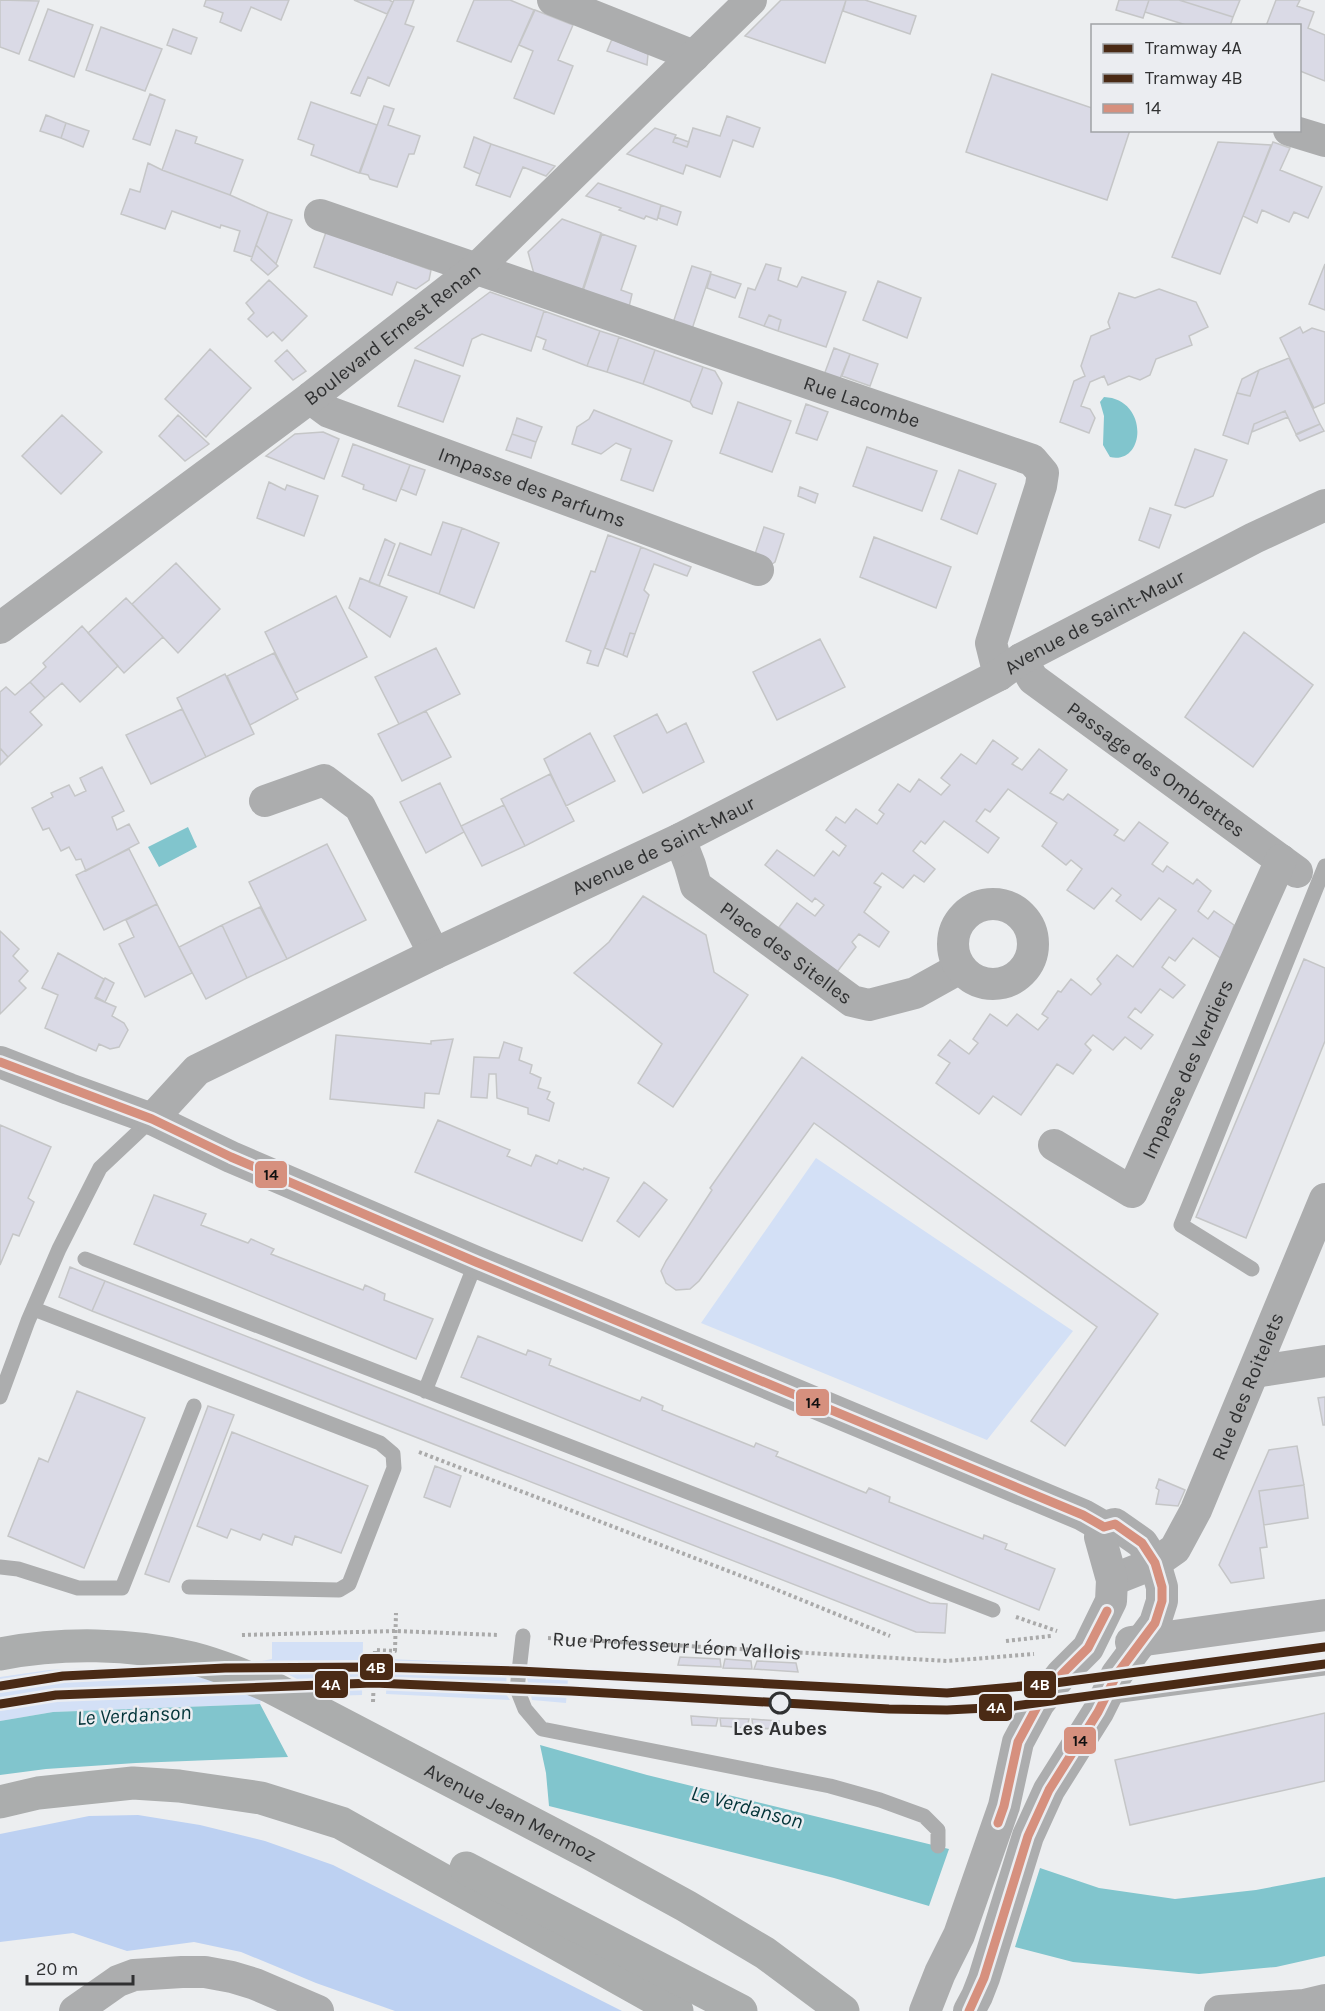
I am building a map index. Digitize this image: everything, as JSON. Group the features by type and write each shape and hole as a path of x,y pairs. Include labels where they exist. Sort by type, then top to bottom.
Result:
{"main road":[{"name":"Avenue Jean Mermoz","path":"0,1654 29,1648 73,1646 159,1652 192,1658 225,1668 271,1687 686,1906 765,1953 843,2011"},
{"path":"0,1802 38,1793 133,1783 179,1785 261,1798 438,1854 741,2011"},
{"path":"341,1823 677,2011"}],"street":[{"path":"553,0 694,56"},
{"name":"Boulevard Ernest Renan","path":"0,628 310,398 477,268 751,0"},
{"path":"1296,132 1325,141"},
{"path":"320,215 477,268"},
{"name":"Rue Lacombe","path":"477,268 1032,460 1043,473 1041,486 991,643 1010,667"},
{"name":"Impasse des Parfums","path":"310,398 329,412 758,570"},
{"name":"Avenue de Saint-Maur","path":"152,1119 197,1070 434,954 680,839 1254,538 1325,505"},
{"name":"Passage des Ombrettes","path":"1010,667 1033,679 1309,875"},
{"path":"265,801 324,780 360,807 434,954"},
{"name":"Place des Sitelles","path":"680,839 696,886 852,1001 869,1005 915,993 960,968"},
{"name":"Impasse des Verdiers","path":"1054,1145 1132,1192 1309,875"},
{"path":"0,1062 152,1119 231,1157 476,1262 1051,1501 1104,1527 1115,1524 1142,1543 1155,1563 1162,1587 1162,1601 1155,1623 1117,1674 1106,1697 1049,1790 1028,1836 984,1978 969,2011"},
{"name":"Rue des Roitelets","path":"1112,1580 1155,1563 1175,1549 1196,1510 1325,1199"},
{"path":"1254,1372 1325,1361"},
{"path":"925,2011 940,1972 959,1935 1004,1806 1018,1742 1039,1703 1062,1674 1078,1641 1111,1601 1112,1580 1100,1537 1104,1527"},
{"path":"1078,1641 1144,1640 1325,1615"},
{"path":"75,2011 118,1982 134,1975 182,1972 205,1972 232,1977 255,1984 318,2011"},
{"path":"1220,2011 1325,2000"}],"lane":[{"path":"1252,1269 1181,1225 1309,875"},
{"path":"0,1397 59,1249 100,1168 152,1119"},
{"path":"85,1259 993,1610"},
{"path":"425,1391 476,1262"},
{"path":"34,1309 380,1443 393,1454 394,1468 349,1584 339,1590 189,1587"},
{"path":"0,1568 18,1569 78,1588 122,1588 194,1406"},
{"path":"1245,1626 1254,1636 1261,1638 1325,1629"},
{"path":"523,1636 517,1689 525,1709 542,1729 830,1786 880,1800 924,1816 938,1830 938,1846"},
{"path":"1106,1697 1325,1668"}],"path":[{"path":"393,1454 409,1449 443,1460 890,1636"},
{"path":"993,1610 1078,1641"},
{"path":"373,1706 375,1650 395,1651 396,1613"},
{"name":"Rue Professeur Léon Vallois","path":"264,1636 317,1632 396,1631 523,1636 946,1661 1078,1641"}],"shaded area":[{"path":"816,1158 1073,1331 987,1440 701,1323"},
{"path":"272,1642 363,1642 362,1695 330,1696 262,1661 272,1659"},
{"path":"388,1659 507,1664 506,1694 510,1700 386,1694"},
{"path":"138,1666 207,1679 261,1699 260,1704 53,1712 0,1721 0,1677 49,1670"},
{"path":"532,1666 569,1667 566,1703 532,1700 527,1678"},
{"path":"138,1815 200,1825 265,1841 333,1865 622,2011 395,2011 316,1983 241,1952 194,1942 127,1951 73,1933 0,1942 0,1834 89,1816"}],"water":[{"path":"1104,397 1119,400 1129,408 1135,419 1136,442 1131,451 1122,457 1110,457 1103,445 1104,416 1100,402"},
{"path":"188,827 197,847 159,867 148,847"},
{"name":"Le Verdanson","path":"260,1704 288,1757 136,1763 46,1769 0,1775 0,1721 53,1712"},
{"name":"Le Verdanson","path":"540,1745 647,1775 949,1849 929,1906 834,1878 549,1806 546,1773"},
{"path":"1040,1868 1099,1888 1175,1899 1256,1890 1325,1877 1325,1956 1276,1967 1199,1974 1073,1962 1015,1947"}],"building":[{"path":"0,0 39,1 19,54 0,47"},
{"path":"206,0 289,0 281,20 251,7 241,31 220,22 223,13 204,6"},
{"path":"354,0 389,0 393,2 387,14"},
{"path":"394,0 414,0 405,24 414,27 389,86 368,77 360,96 351,93"},
{"path":"474,0 510,0 534,10 511,62 457,41"},
{"path":"781,0 846,0 825,63 745,36"},
{"path":"846,0 865,0 916,16 910,34 843,11"},
{"path":"1119,0 1149,0 1143,18 1116,10"},
{"path":"1149,0 1179,0 1233,17 1231,24 1183,24 1145,12"},
{"path":"1179,0 1240,0 1233,17"},
{"path":"1276,0 1300,0 1297,6 1314,12 1308,28 1325,35 1325,81 1301,71 1301,24 1267,24"},
{"path":"48,9 93,25 74,77 29,60"},
{"path":"535,10 573,25 558,60 573,66 554,114 514,98 533,51 519,45"},
{"path":"101,27 162,49 145,91 86,70"},
{"path":"173,29 197,38 191,54 167,45"},
{"path":"612,39 648,54 647,65 607,51"},
{"path":"992,74 1091,108 1091,132 1129,132 1107,200 966,152"},
{"path":"150,94 165,100 150,145 133,139"},
{"path":"311,102 377,125 359,173 311,155 314,145 298,139"},
{"path":"384,106 394,109 388,125 420,136 414,154 409,154 397,187 370,179 368,175 360,173"},
{"path":"46,115 66,123 61,138 40,131"},
{"path":"727,116 760,128 753,147 733,140 720,177 686,165 683,174 627,154 655,128 676,135 673,142 687,147 693,128 720,136"},
{"path":"66,123 89,131 83,147 61,138"},
{"path":"176,130 197,137 195,143 243,160 230,195 162,170"},
{"path":"474,137 491,144 480,174 464,167"},
{"path":"675,137 689,142 687,147 673,142"},
{"path":"1218,142 1271,145 1220,274 1172,257"},
{"path":"1273,142 1290,148 1280,170 1322,187 1308,218 1294,212 1289,222 1262,210 1257,223 1243,216"},
{"path":"491,144 555,166 546,176 523,167 510,197 476,185"},
{"path":"148,163 268,212 252,257 234,251 240,231 221,225 220,228 172,211 165,229 121,214 130,189 140,192"},
{"path":"598,183 661,205 657,220 646,216 644,219 586,196"},
{"path":"661,205 681,212 677,225 658,218"},
{"path":"268,212 292,220 276,264 256,245"},
{"path":"562,219 601,233 582,291 534,274 528,252"},
{"path":"326,232 431,270 429,280 416,289 397,282 392,295 314,267"},
{"path":"602,234 636,246 621,290 632,294 629,307 583,291"},
{"path":"256,245 278,266 268,275 251,260"},
{"path":"766,264 781,268 778,280 797,287 802,277 846,292 826,347 778,331 781,320 769,315 764,326 739,317 748,288 755,290"},
{"path":"1325,264 1325,310 1309,304"},
{"path":"692,266 711,272 692,329 673,323"},
{"path":"711,274 741,284 735,298 707,288"},
{"path":"269,280 307,316 282,341 273,332 267,337 248,319 254,313 246,303"},
{"path":"878,281 921,298 907,338 863,320"},
{"path":"1159,289 1196,302 1208,327 1189,336 1192,345 1156,359 1150,375 1140,380 1129,376 1108,385 1104,376 1090,382 1081,406 1090,409 1095,418 1089,433 1060,422 1074,381 1085,376 1081,366 1091,336 1110,328 1108,322 1119,293 1135,298"},
{"path":"490,292 544,311 531,351 482,334 472,339 463,366 415,348"},
{"path":"544,311 600,331 587,366 543,349 546,340 536,336"},
{"path":"769,315 781,320 778,331 764,326"},
{"path":"1300,327 1303,333 1312,328 1325,332 1325,403 1314,408 1280,338"},
{"path":"600,331 619,337 607,372 587,366"},
{"path":"619,337 655,350 643,384 607,372"},
{"path":"834,348 850,354 839,381 824,375"},
{"path":"210,349 251,388 206,437 165,399"},
{"path":"287,350 306,371 293,380 275,361"},
{"path":"655,350 703,367 690,402 643,384"},
{"path":"850,354 878,364 870,386 842,376"},
{"path":"1289,358 1320,424 1296,434 1285,411 1254,424 1248,444 1223,435 1237,393 1250,396 1259,370"},
{"path":"415,360 460,376 443,422 398,406"},
{"path":"703,367 715,371 722,383 712,414 693,407 690,402"},
{"path":"1259,370 1250,396 1237,393 1242,379"},
{"path":"738,402 791,421 772,472 720,453"},
{"path":"806,404 828,412 817,440 796,433"},
{"path":"594,410 672,441 653,491 621,480 631,449 616,443 601,454 572,444 577,427 589,419"},
{"path":"1285,411 1288,417 1252,432 1254,424"},
{"path":"62,415 102,452 61,494 22,456"},
{"path":"178,415 209,444 185,461 159,436"},
{"path":"517,418 542,427 536,442 512,434"},
{"path":"1320,424 1324,431 1300,441 1296,435"},
{"path":"323,432 339,439 324,479 266,456 295,434"},
{"path":"512,434 536,442 531,458 506,450"},
{"path":"353,444 410,465 396,501 363,489 364,485 342,476"},
{"path":"867,447 937,471 922,511 853,486"},
{"path":"1195,449 1227,460 1213,496 1185,508 1175,505"},
{"path":"410,465 425,470 416,495 401,489"},
{"path":"959,470 996,484 977,534 941,519"},
{"path":"269,482 285,490 287,485 318,496 304,536 257,518"},
{"path":"800,487 818,494 815,503 798,496"},
{"path":"1150,508 1171,515 1159,548 1139,540"},
{"path":"443,522 462,528 439,594 388,575 400,543 431,555"},
{"path":"764,527 784,534 775,562 772,564 754,557"},
{"path":"462,528 499,543 474,608 439,594"},
{"path":"608,535 641,547 598,666 587,663 591,651 566,641 591,571 595,572"},
{"path":"874,537 951,567 936,608 860,577"},
{"path":"385,539 395,544 379,586 369,582"},
{"path":"641,547 691,567 687,576 654,564 644,590 649,595 635,634 630,633 623,655 605,648"},
{"path":"176,563 220,609 178,653 132,604"},
{"path":"360,578 407,597 390,637 349,608"},
{"path":"336,596 367,657 295,693 265,632"},
{"path":"126,598 163,637 124,673 88,633"},
{"path":"82,626 118,666 80,702 62,683 45,698 30,682 46,667 43,663"},
{"path":"1244,632 1313,685 1253,767 1185,717"},
{"path":"630,633 635,634 627,657 623,655"},
{"path":"820,639 845,687 777,720 753,672"},
{"path":"436,648 460,694 399,724 375,677"},
{"path":"274,653 298,699 250,725 227,676"},
{"path":"225,674 254,734 206,757 177,698"},
{"path":"30,682 45,698 30,712 42,725 8,757 0,748 0,692 6,687 15,695"},
{"path":"182,709 206,757 151,784 126,735"},
{"path":"426,711 451,757 402,781 378,734"},
{"path":"657,714 667,733 686,723 704,762 643,793 614,736"},
{"path":"590,733 615,781 566,806 544,759"},
{"path":"993,740 1018,758 1012,764 1022,770 1039,749 1067,770 1050,793 1063,800 1068,794 1118,830 1114,835 1124,841 1139,822 1168,843 1152,864 1163,872 1167,866 1193,884 1197,879 1211,891 1198,911 1208,919 1214,911 1234,925 1223,960 1193,938 1175,961 1169,957 1162,967 1185,985 1173,998 1160,989 1141,1013 1135,1008 1128,1017 1153,1035 1141,1049 1125,1037 1113,1050 1093,1035 1085,1044 1091,1050 1073,1074 1057,1064 1021,1115 993,1096 979,1114 936,1083 950,1063 938,1055 950,1040 969,1054 978,1043 973,1039 990,1014 1007,1026 1017,1014 1038,1030 1048,1018 1042,1014 1058,991 1061,992 1071,979 1091,995 1101,984 1097,979 1117,955 1133,967 1176,910 1159,898 1141,920 1116,901 1121,895 1112,888 1094,909 1067,890 1082,869 1071,860 1066,865 1042,846 1057,823 1008,789 990,812 985,809 976,821 999,838 988,853 944,821 925,844 921,841 913,851 935,869 924,882 914,875 903,888 882,873 874,883 881,887 864,912 889,932 879,947 859,934 852,942 856,947 837,972 779,927 797,903 815,916 824,905 815,898 812,902 765,865 777,850 814,876 833,851 839,856 846,846 826,830 836,817 845,823 856,809 877,824 884,814 879,810 898,784 910,792 919,779 941,795 950,785 941,778 961,754 976,764"},
{"path":"0,748 8,757 0,765"},
{"path":"102,767 124,811 112,817 117,830 129,824 139,843 86,871 81,859 76,860 69,847 61,851 49,828 43,830 32,808 53,797 51,793 69,785 75,796 86,791 80,778"},
{"path":"550,774 574,821 525,846 501,799"},
{"path":"440,783 464,832 426,853 400,802"},
{"path":"504,805 525,846 482,866 461,826"},
{"path":"327,844 366,920 287,959 249,882"},
{"path":"129,849 157,904 104,930 76,875"},
{"path":"643,896 706,935 714,972 748,995 673,1107 638,1083 662,1044 574,973 609,942"},
{"path":"157,904 192,973 145,997 119,944 134,937 126,920"},
{"path":"260,907 287,959 247,978 222,925"},
{"path":"222,925 247,978 206,999 179,947"},
{"path":"0,931 19,949 13,956 28,971 19,981 26,988 0,1014"},
{"path":"58,953 104,979 95,998 116,1007 112,1016 124,1023 128,1030 119,1047 110,1049 99,1044 96,1051 45,1028 58,995 42,988"},
{"path":"1304,959 1325,968 1325,1041 1246,1238 1196,1217"},
{"path":"105,978 114,983 105,1002 96,997"},
{"path":"336,1035 431,1044 431,1041 453,1039 439,1094 425,1093 424,1108 330,1099"},
{"path":"504,1042 522,1048 519,1060 532,1065 530,1073 541,1078 538,1088 550,1092 547,1099 554,1103 549,1121 528,1114 528,1108 497,1098 496,1074 489,1074 487,1098 471,1097 474,1057 499,1058"},
{"path":"802,1057 1158,1314 1065,1446 1031,1421 1097,1327 814,1123 699,1281 690,1289 676,1290 666,1283 661,1271 666,1261 712,1190 710,1188"},
{"path":"438,1120 510,1150 507,1156 531,1166 536,1155 557,1164 559,1160 609,1178 582,1241 415,1172"},
{"path":"0,1125 51,1147 28,1198 34,1202 19,1236 13,1234 0,1265"},
{"path":"644,1182 667,1200 639,1237 617,1221"},
{"path":"154,1195 206,1214 201,1225 248,1243 251,1239 274,1249 271,1254 363,1290 365,1285 385,1294 384,1300 433,1319 416,1359 134,1244"},
{"path":"70,1267 105,1281 92,1311 59,1297"},
{"path":"105,1281 930,1603 947,1604 945,1633 916,1632 92,1311"},
{"path":"478,1336 526,1355 528,1350 551,1359 549,1365 640,1401 642,1397 652,1401 663,1406 662,1410 754,1447 756,1443 778,1452 776,1456 866,1493 869,1488 890,1497 889,1502 983,1539 984,1535 1007,1544 1005,1549 1055,1569 1039,1610 461,1377"},
{"path":"77,1391 145,1418 84,1568 8,1536 39,1458 48,1462"},
{"path":"1325,1397 1325,1425 1323,1425 1318,1398"},
{"path":"208,1406 234,1415 169,1582 145,1574"},
{"path":"232,1432 368,1486 341,1553 295,1536 292,1545 263,1534 260,1540 231,1529 227,1538 197,1526"},
{"path":"1297,1446 1304,1485 1259,1491 1267,1547 1260,1548 1264,1578 1231,1583 1219,1565 1269,1450"},
{"path":"435,1466 461,1476 450,1507 424,1497"},
{"path":"1159,1479 1185,1490 1178,1506 1156,1504 1159,1490 1156,1488"},
{"path":"1304,1485 1308,1518 1264,1525 1259,1491"},
{"path":"680,1657 720,1659 721,1667 678,1665"},
{"path":"725,1659 751,1661 752,1669 723,1668"},
{"path":"757,1661 796,1663 798,1672 754,1669"},
{"path":"1325,1713 1325,1781 1130,1825 1115,1760"},
{"path":"691,1716 718,1718 716,1726 692,1725"},
{"path":"720,1718 749,1719 747,1728 721,1726"},
{"path":"752,1719 779,1721 777,1729 753,1728"}],"tram line":[{"name":"4B","path":"0,1686 63,1676 225,1668 374,1667 519,1671 947,1693 1055,1683 1325,1647"},
{"name":"4A","path":"0,1704 56,1695 373,1683 947,1710 1007,1707 1325,1664"}],"transit line":[{"name":"14","path":"0,1062 152,1119 231,1157 476,1262 1083,1515 1104,1527 1115,1524 1142,1543 1155,1563 1162,1587 1162,1601 1155,1623 1117,1674 1098,1712 1049,1790 1028,1836 984,1978 969,2011"},
{"name":"14","path":"998,1823 1018,1742 1039,1703 1062,1674 1088,1648 1107,1611"}],"place":[{"name":"Les Aubes","path":"780,1703"}]}
